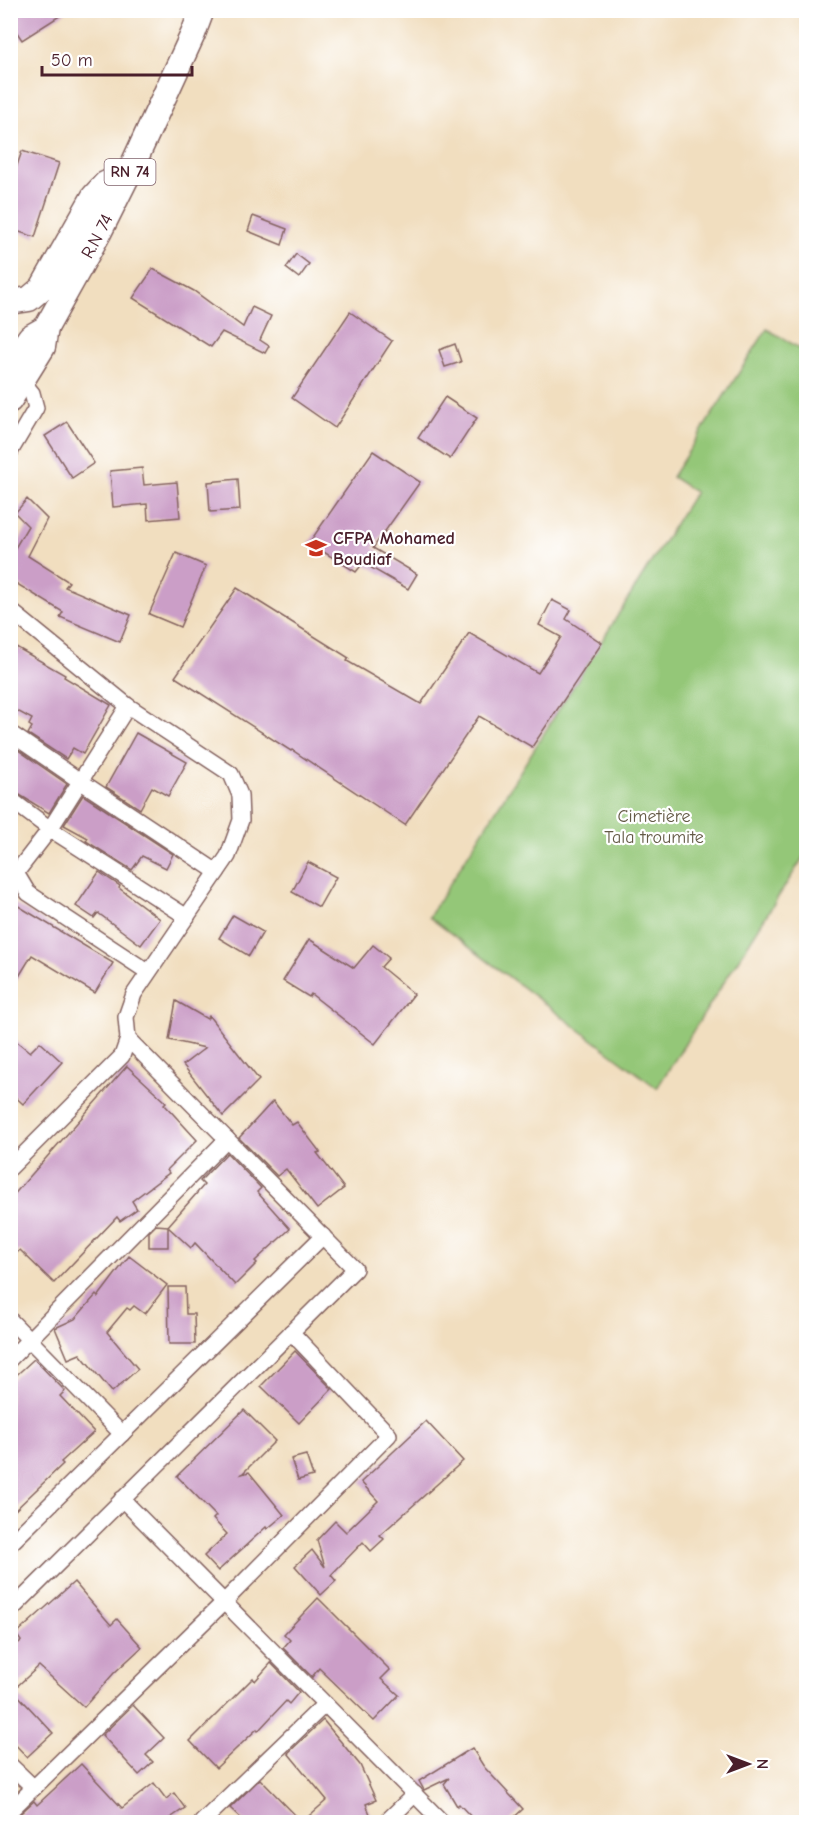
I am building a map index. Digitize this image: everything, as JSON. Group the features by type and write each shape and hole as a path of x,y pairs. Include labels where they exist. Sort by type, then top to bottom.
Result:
{"main road":[{"name":"R.N 74","path":"14,382 43,346 46,328 99,233 129,173 202,10"},
{"path":"10,302 29,299 42,288 94,196 105,184 129,173"}],"street":[{"path":"10,452 36,408 32,393 14,382"},
{"path":"10,610 128,706 231,774 240,795 241,820 228,856 134,994 126,1017 128,1039 122,1056 10,1168"},
{"path":"128,706 50,829 13,871 28,893 148,972"},
{"path":"10,733 217,873"},
{"path":"10,799 50,829 187,917"},
{"path":"10,1611 356,1269 128,1039"},
{"path":"10,1359 227,1139"},
{"path":"10,1544 323,1236"},
{"path":"10,1320 122,1434"},
{"path":"10,1811 224,1602 388,1436 291,1332"},
{"path":"122,1499 442,1822"},
{"path":"202,1822 325,1704"},
{"path":"10,1765 34,1788"},
{"path":"386,1822 415,1794"}],"green space":[{"name":"Cimetière Tala troumite","path":"767,329 806,352 806,853 657,1088 429,917 695,492 672,477"}],"building":[{"path":"10,10 69,10 22,40 10,22"},
{"path":"22,151 59,163 35,237 10,229 10,186"},
{"path":"253,216 287,229 282,245 248,231"},
{"path":"296,254 309,264 299,278 286,268"},
{"path":"153,269 194,291 243,327 252,307 271,316 260,340 269,346 265,353 222,332 211,347 133,298"},
{"path":"350,312 392,341 335,428 292,398"},
{"path":"455,344 461,362 445,367 439,350"},
{"path":"445,397 477,418 450,459 418,438"},
{"path":"67,422 94,463 72,478 45,436"},
{"path":"373,451 420,482 373,548 417,574 408,589 363,563 356,572 309,543"},
{"path":"142,468 144,485 177,482 180,517 148,520 147,504 113,507 110,471"},
{"path":"238,479 240,510 210,512 208,482"},
{"path":"27,499 47,519 28,556 69,582 65,587 131,615 120,642 60,617 63,612 14,582 10,587 10,545 15,548 28,526 15,513"},
{"path":"176,553 206,566 180,627 149,614"},
{"path":"237,588 349,658 347,661 421,704 469,633 538,673 561,637 539,625 552,600 571,610 566,619 602,643 532,747 479,716 405,825 292,750 175,677"},
{"path":"16,647 111,705 83,754 73,748 66,759 28,734 32,727 29,725 32,719 10,707 10,657"},
{"path":"136,733 187,762 168,796 152,787 140,809 106,787"},
{"path":"18,750 67,784 49,813 10,789 10,763"},
{"path":"83,795 173,854 166,868 142,856 132,870 86,841 88,838 64,825"},
{"path":"308,862 336,877 319,907 292,892"},
{"path":"99,872 160,919 141,945 98,913 94,918 76,906"},
{"path":"10,901 113,963 95,993 32,955 10,991"},
{"path":"233,915 263,932 249,956 219,938"},
{"path":"309,939 354,968 373,945 389,958 381,967 414,994 375,1044 311,994 309,997 283,981"},
{"path":"176,1001 207,1019 209,1016 259,1080 223,1116 183,1065 205,1048 169,1040"},
{"path":"10,1036 30,1052 40,1042 62,1062 23,1104 10,1092"},
{"path":"127,1066 166,1102 164,1104 197,1140 167,1170 169,1173 132,1201 137,1209 120,1221 117,1217 54,1283 20,1250 10,1259 10,1199"},
{"path":"273,1101 292,1125 297,1122 344,1188 317,1209 286,1169 277,1176 239,1138"},
{"path":"227,1153 261,1188 257,1192 290,1229 255,1261 257,1263 235,1285 195,1243 191,1248 168,1227 168,1247 149,1247 149,1232 156,1225 168,1226 204,1185 200,1181"},
{"path":"129,1256 167,1285 145,1314 134,1306 130,1310 127,1308 107,1332 138,1369 112,1392 80,1354 68,1359 55,1328 75,1319 96,1295 98,1297"},
{"path":"168,1287 185,1287 186,1314 194,1314 195,1344 169,1344"},
{"path":"295,1351 332,1389 299,1423 261,1386"},
{"path":"34,1359 65,1391 60,1396 94,1432 61,1462 63,1464 10,1515 10,1381"},
{"path":"244,1410 275,1441 242,1474 249,1472 284,1515 267,1529 266,1527 218,1571 204,1556 227,1534 213,1519 216,1516 177,1476"},
{"path":"426,1421 463,1461 380,1535 384,1539 371,1551 363,1542 331,1575 336,1581 321,1595 295,1566 312,1550 325,1567 317,1540 335,1521 346,1532 378,1501 361,1482"},
{"path":"306,1455 313,1476 298,1480 291,1459"},
{"path":"74,1582 111,1625 117,1619 142,1647 114,1673 84,1707 39,1666 13,1690 53,1733 27,1757 10,1739 10,1650 21,1641 16,1634"},
{"path":"318,1598 390,1670 381,1679 399,1695 374,1721 319,1668 312,1677 283,1648 290,1640 284,1634"},
{"path":"271,1663 299,1692 289,1704 286,1701 258,1731 257,1729 216,1768 190,1741 253,1678 255,1681"},
{"path":"133,1705 164,1738 146,1755 153,1762 139,1775 102,1735"},
{"path":"323,1720 360,1765 376,1800 366,1804 370,1814 352,1822 302,1822 327,1800 288,1753"},
{"path":"472,1748 484,1767 523,1809 509,1822 476,1822 459,1804 457,1806 444,1784 449,1778 424,1790 419,1781"},
{"path":"81,1764 122,1808 154,1783 166,1799 174,1793 185,1808 164,1822 11,1822 34,1801 37,1805"},
{"path":"260,1779 302,1822 245,1822 230,1808"}],"place":[{"name":"CFPA Mohamed Boudiaf","path":"316,548"}]}
